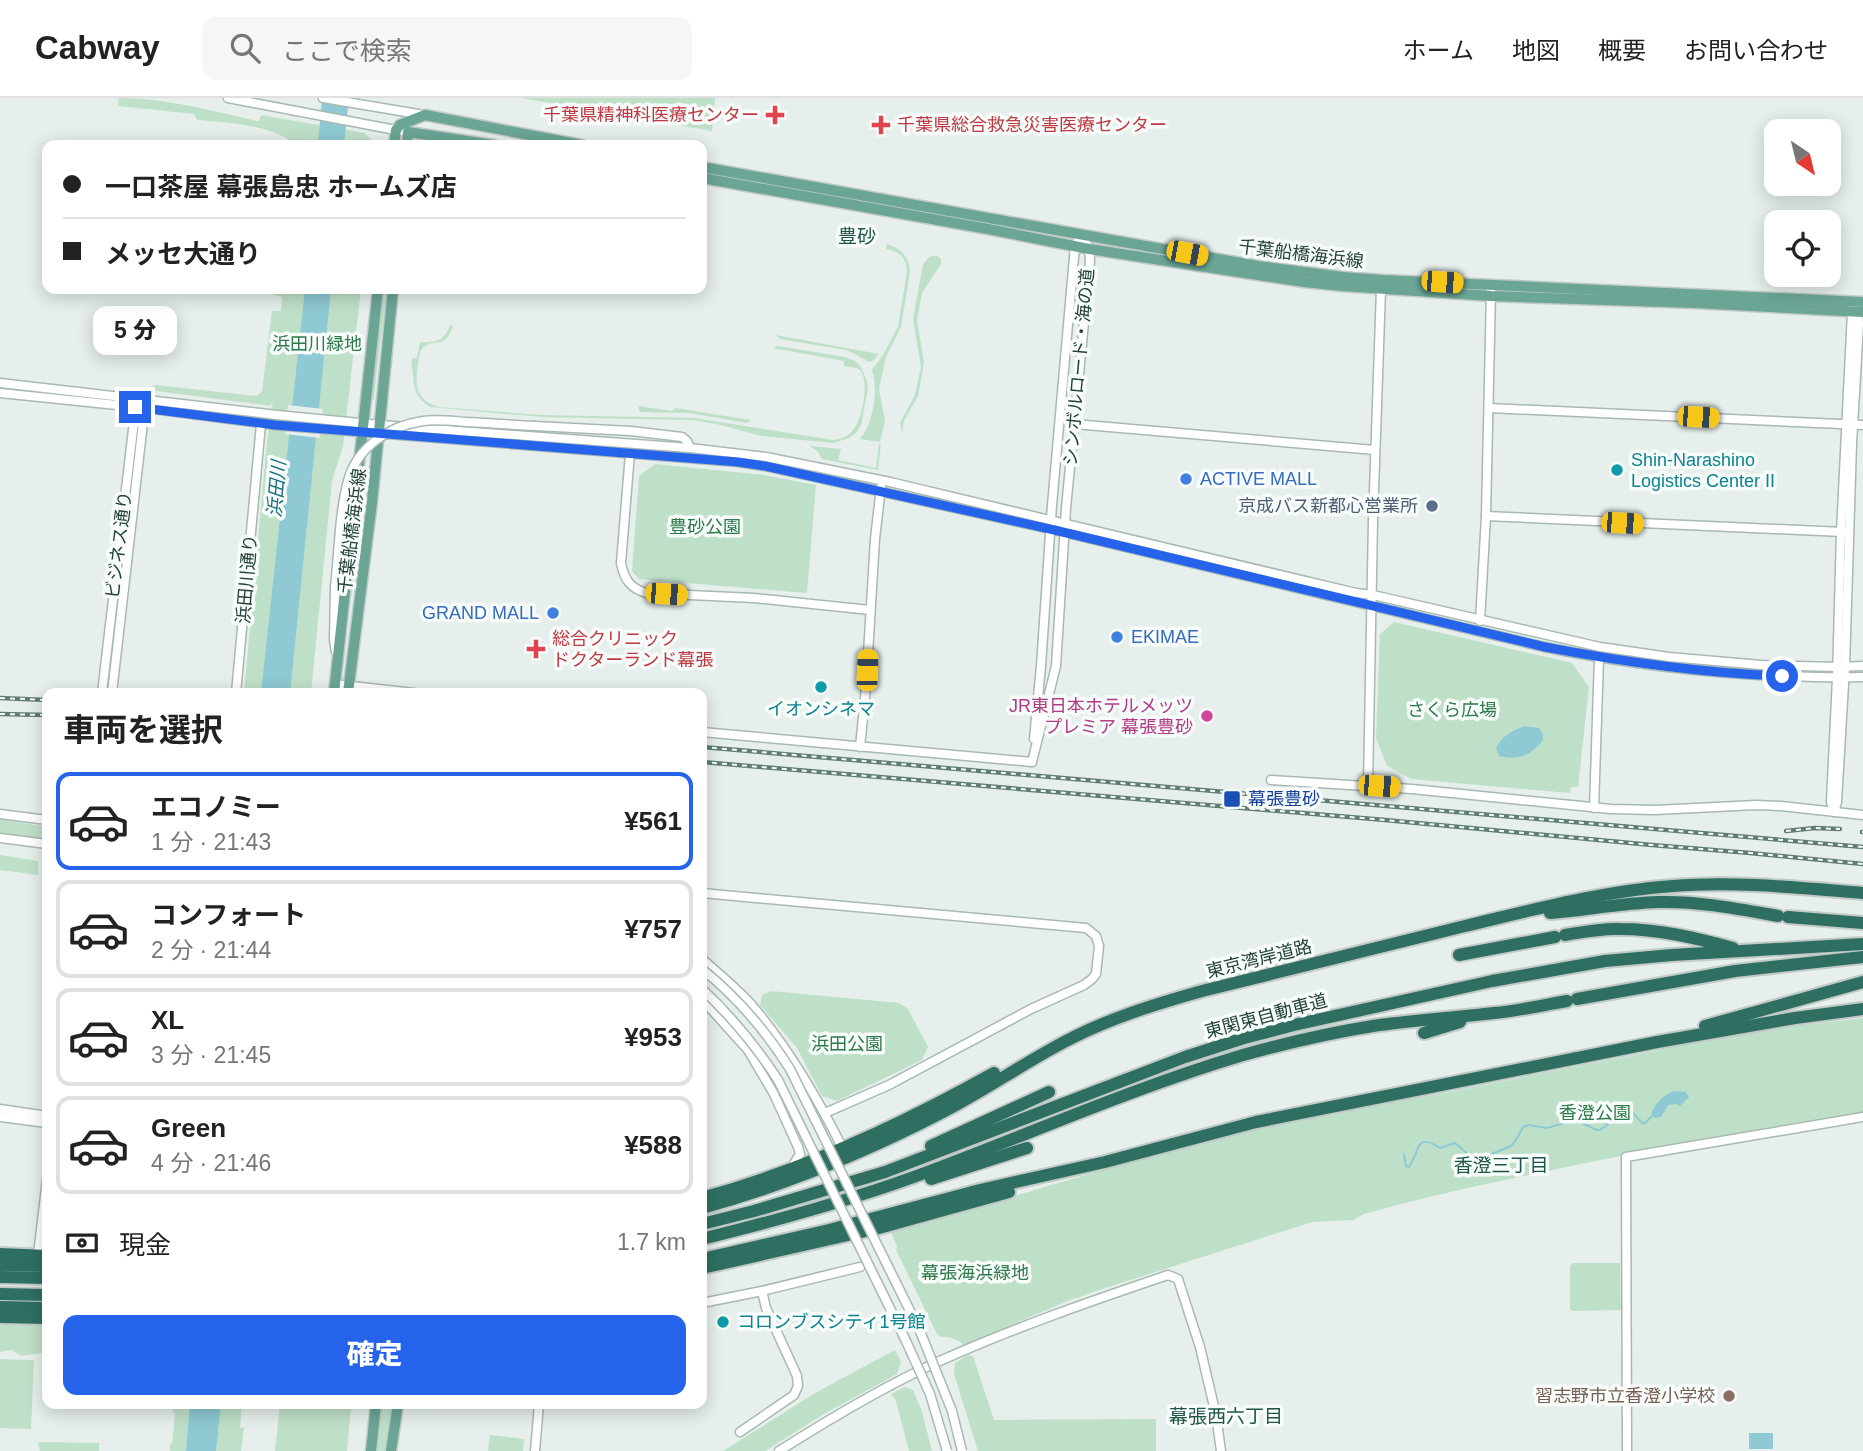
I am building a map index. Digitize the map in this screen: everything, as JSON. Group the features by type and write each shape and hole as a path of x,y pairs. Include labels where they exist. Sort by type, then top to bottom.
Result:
{"highway":[{"name":"東京湾岸道路","path":"707,1206 761,1190 846,1158 944,1111 1069,1039 1156,1004 1346,955 1612,893 1674,886 1767,886 1863,893"},
{"path":"1522,913 1552,914 1621,904 1662,902 1714,905 1783,917 1863,923"},
{"path":"1459,955 1616,928 1680,934 1746,952"},
{"name":"東関東自動車道","path":"707,1223 885,1172 1185,1057 1294,1025 1492,981 1605,961 1863,944"},
{"name":"東関東自動車道","path":"707,1238 877,1189 1137,1090 1290,1043 1370,1026 1494,1013 1735,971 1863,957"},
{"path":"1657,1042 1671,1035 1863,982"},
{"path":"707,1196 843,1149 927,1110 1069,1033 1139,1006 1156,1004"},
{"path":"707,1258 1068,1171 1256,1122 1657,1042 1863,1009"},
{"path":"1424,1033 1494,1013"},
{"path":"885,1172 909,1157 1049,1092"},
{"path":"877,1189 917,1183 1027,1148"},
{"path":"707,1267 914,1218 1059,1177 1068,1171"},
{"path":"0,1254 42,1255"},
{"path":"0,1265 42,1266"},
{"path":"0,1277 42,1278"},
{"path":"0,1294 42,1295"},
{"path":"0,1307 42,1308"},
{"path":"0,1317 42,1318"}],"main road":[{"path":"397,140 403,128 425,115 556,140"},
{"path":"403,128 406,140"},
{"path":"403,128 467,140"},
{"name":"千葉船橋海浜線","path":"707,168 1258,266 1305,273 1491,290"},
{"name":"千葉船橋海浜線","path":"707,179 1089,249 1292,280 1381,289 1491,290 1858,308"},
{"name":"千葉船橋海浜線","path":"334,688 377,294"},
{"name":"千葉船橋海浜線","path":"348,688 392,294"},
{"path":"371,1451 375,1409"},
{"path":"391,1451 397,1409"}],"street":[{"path":"228,98 403,128"},
{"path":"323,98 425,115"},
{"path":"388,109 395,113 403,128"},
{"name":"シンボルロード・海の道","path":"1032,762 1075,246 1081,234"},
{"name":"シンボルロード・海の道","path":"1032,762 1056,666 1065,529 1090,261 1089,249 1081,234"},
{"path":"1368,786 1381,289"},
{"path":"1480,621 1486,516 1491,290"},
{"path":"1834,811 1837,802 1845,532 1854,424 1858,308"},
{"path":"0,383 143,402 333,420 379,429 752,464 1051,525"},
{"path":"0,393 135,407"},
{"path":"143,402 261,424 334,430 362,427"},
{"name":"ビジネス通り","path":"103,688 135,407 143,402"},
{"name":"ビジネス通り","path":"113,688 143,402"},
{"path":"1489,408 1854,424"},
{"path":"337,659 334,640 335,587 348,480 359,458 379,438 395,428 425,421 631,430 682,437 690,447"},
{"name":"浜田川通り","path":"236,688 261,424"},
{"path":"1074,424 1376,450"},
{"path":"379,429 690,447 766,457 881,481 1545,647 1600,658 1723,673 1863,677"},
{"path":"630,453 621,563 626,579 632,586 646,593 754,598 870,610"},
{"path":"860,747 881,481"},
{"path":"1486,516 1845,532"},
{"path":"1065,529 1600,647 1669,657 1761,665 1863,666"},
{"path":"1594,808 1600,658"},
{"path":"707,732 1032,762"},
{"path":"1271,780 1453,792 1594,808 1655,810 1756,805 1863,815"},
{"path":"0,814 42,819"},
{"path":"0,838 42,843"},
{"path":"707,893 1086,928 1096,936 1099,946 1096,974 1084,985 1031,1009 889,1085 825,1113"},
{"path":"707,964 749,1002 793,1060 843,1149"},
{"path":"707,974 761,1028 786,1062 802,1091 920,1331 952,1411 962,1451"},
{"path":"707,994 743,1031 778,1080 911,1352 930,1394 947,1451"},
{"path":"707,1005 748,1050 774,1094 800,1154 790,1169"},
{"path":"0,1109 42,1115"},
{"path":"0,1117 42,1122"},
{"path":"1627,1451 1626,1157 1863,1117"},
{"path":"707,1302 860,1268"},
{"path":"779,1451 817,1427 943,1360 1048,1316 1168,1275 1178,1279 1200,1347 1216,1415 1221,1451"},
{"path":"740,1432 794,1395 798,1386 797,1376 766,1308 762,1291"},
{"path":"535,1451 539,1409"}],"green space":[{"path":"119,98 170,102 256,121 259,121 261,115 365,133 371,140 288,140 261,128 197,120 194,114 118,106"},
{"path":"522,98 715,98 712,131"},
{"path":"887,244 903,254 910,272 901,327 886,357 879,389 885,421 880,442 860,439 865,433 874,406 872,370 898,327 907,271 903,258 895,251 886,249"},
{"path":"937,256 941,259 941,264 922,293 917,320 924,363 918,396 904,421 902,433 900,423 915,395 921,367 913,319 923,265 929,257"},
{"name":"浜田川緑地","path":"360,294 343,446 332,481 311,688 244,688 273,398 271,406 149,390 156,385 256,396 262,392 272,311 281,311 282,297 274,295"},
{"path":"382,294 386,294 374,400 370,399"},
{"path":"450,325 453,326 450,334 443,341 428,344 419,354 416,378 418,390 425,400 439,407 541,415 694,418 833,440 849,434 856,425 864,400 864,382 860,370 844,366 844,361 773,348 778,346 855,361 861,367 868,388 861,425 849,438 833,443 761,436 694,420 542,417 430,407 415,390 412,358 417,358 420,342 439,340"},
{"path":"776,335 879,354 869,362 846,350 780,339"},
{"path":"638,406 673,411 675,408 751,420 747,423 689,413 640,412"},
{"path":"879,444 878,470 822,459 810,446 841,449 838,460 876,468"},
{"name":"豊砂公園","path":"655,464 764,475 816,485 807,593 639,579 632,571 639,476"},
{"name":"さくら広場","path":"1394,622 1572,663 1589,687 1578,787 1571,787 1570,793 1411,779 1387,766 1376,738 1380,634"},
{"path":"0,819 42,826 42,838 0,833"},
{"path":"0,855 38,861 38,875 0,870"},
{"name":"浜田公園","path":"771,991 899,1003 908,1009 928,1047 922,1060 837,1101 822,1096 797,1048 760,1005 762,995"},
{"path":"1863,1018 1863,1112 1717,1137 1467,1188 1364,1214 1353,1220 1312,1222 1075,1298 963,1345 937,1334 896,1250 891,1232 1205,1140 1300,1119 1760,1030"},
{"path":"1573,1263 1620,1263 1621,1310 1572,1311 1570,1266"},
{"path":"0,1321 42,1322 42,1353 22,1356 11,1350 0,1352"},
{"path":"895,1350 901,1362 897,1374 824,1414 765,1451 723,1451 815,1393"},
{"path":"968,1355 973,1356 994,1420 1156,1419 1156,1451 978,1451 954,1374 955,1363"},
{"path":"0,1359 34,1360 31,1429 0,1428"},
{"path":"905,1387 913,1390 932,1451 909,1451 896,1401 891,1394"},
{"path":"173,1409 242,1409 240,1428 244,1427 241,1451 170,1451 175,1414"},
{"path":"279,1409 351,1409 347,1451 275,1451"},
{"path":"380,1409 391,1409 385,1451 377,1451"},
{"path":"490,1435 524,1439 523,1451 488,1451"},
{"path":"38,1442 99,1443 99,1451 40,1451"}],"water":[{"path":"322,98 349,98 345,140 318,140"},
{"path":"304,294 330,294 291,688 262,688"},
{"path":"1524,726 1539,728 1543,740 1539,745 1518,757 1499,756 1496,748 1501,740"},
{"path":"1674,1091 1686,1092 1689,1097 1680,1106 1668,1105 1661,1117 1651,1116 1660,1100"},
{"path":"190,1409 220,1409 216,1451 186,1451"},
{"path":"1749,1433 1773,1433 1773,1449 1749,1449"}],"pier":[{"path":"288,405 323,409 320,438 285,434"}],"waterway":[{"path":"1404,1154 1406,1166 1409,1167 1422,1143 1432,1143 1440,1148 1455,1143 1469,1155 1484,1157 1511,1146 1523,1127 1528,1125 1547,1128 1575,1120 1600,1130 1626,1111 1630,1110 1644,1124 1653,1115"}],"railway":[{"path":"0,698 42,700"},
{"path":"0,714 42,715"},
{"path":"707,747 1863,847"},
{"path":"707,762 1863,864"},
{"path":"1786,831 1840,829"}],"place":[{"name":"千葉県精神科医療センター","path":"775,115"},
{"name":"千葉県総合救急災害医療センター","path":"881,125"},
{"name":"Shin-Narashino Logistics Center II","path":"1617,470"},
{"name":"ACTIVE MALL","path":"1186,479"},
{"name":"京成バス新都心営業所","path":"1432,506"},
{"name":"GRAND MALL","path":"553,613"},
{"name":"EKIMAE","path":"1117,637"},
{"name":"総合クリニック ドクターランド幕張","path":"536,649"},
{"name":"イオンシネマ","path":"821,687"},
{"name":"JR東日本ホテルメッツ プレミア 幕張豊砂","path":"1207,716"},
{"name":"幕張豊砂","path":"1232,799"},
{"name":"コロンブスシティ1号館","path":"723,1322"},
{"name":"習志野市立香澄小学校","path":"1729,1396"}],"district":[{"name":"豊砂","path":"857,236"},
{"name":"香澄三丁目","path":"1501,1165"},
{"name":"幕張西六丁目","path":"1226,1416"}],"route":[{"path":"135,407 275,425 765,466 1050,529 1545,647 1660,666 1782,676"}],"water label":[{"name":"浜田川","path":"276,489"}],"park label":[{"name":"香澄公園","path":"1595,1113"},
{"name":"幕張海浜緑地","path":"975,1273"}]}
